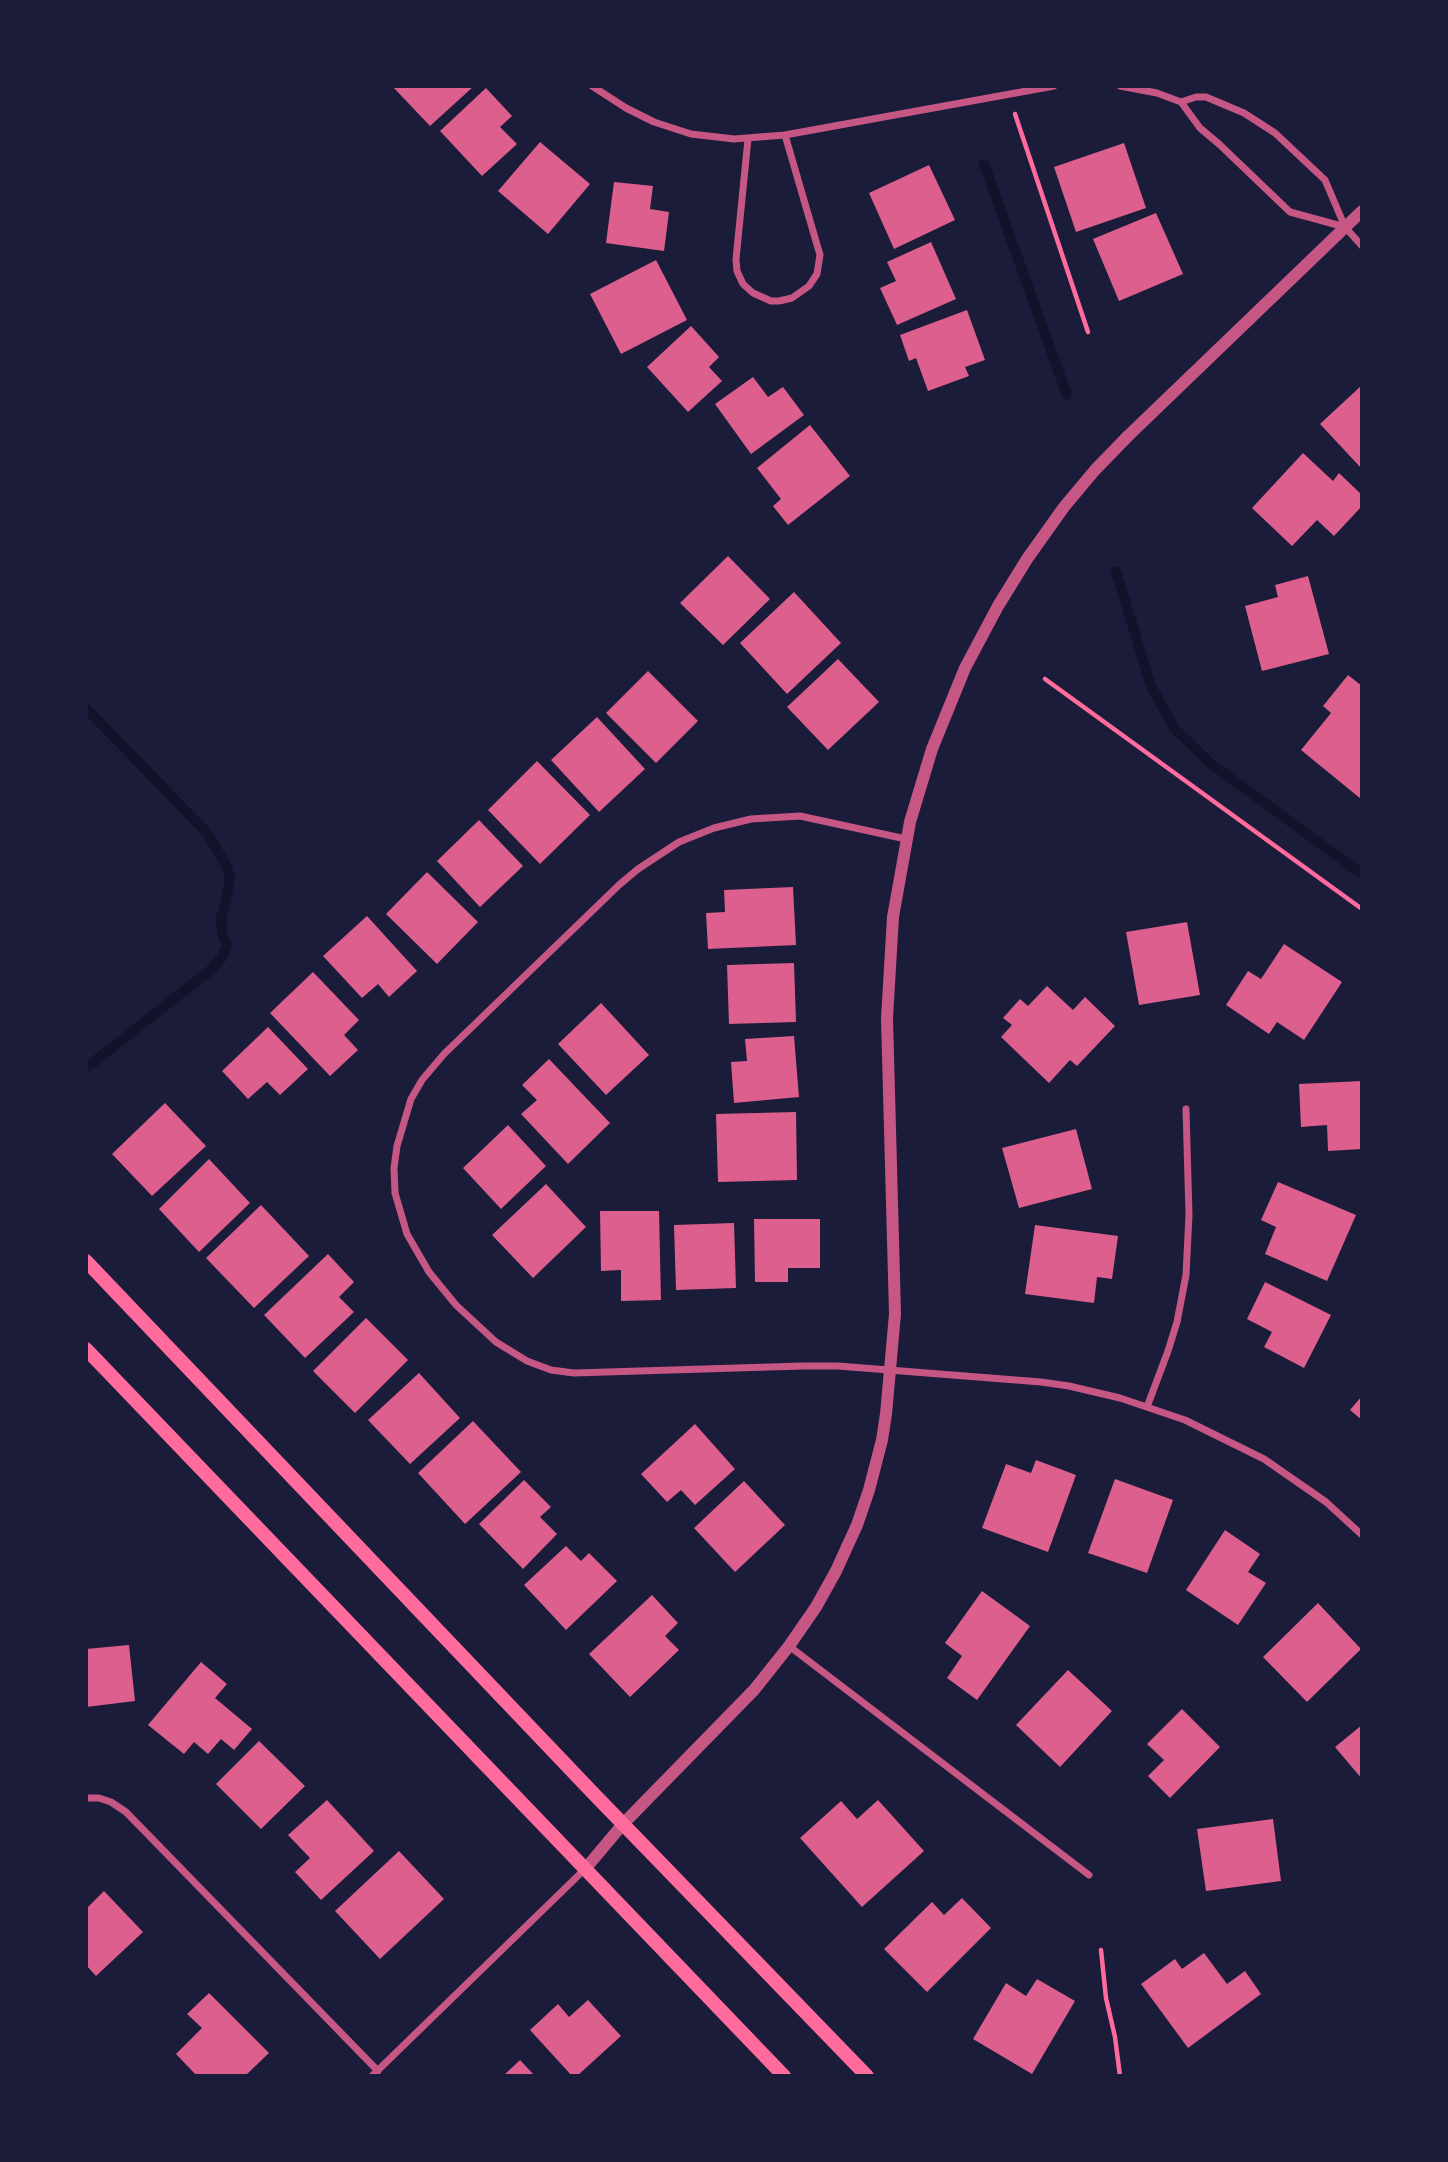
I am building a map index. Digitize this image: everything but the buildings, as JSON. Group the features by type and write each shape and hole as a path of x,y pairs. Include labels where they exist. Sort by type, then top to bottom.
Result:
{"main road":[{"path":"86,1261 867,2076"},
{"path":"86,1349 784,2076"}],"street":[{"path":"592,86 626,108 664,126 700,135 748,139 785,135 1054,86"},
{"path":"1119,86 1157,93 1181,102 1200,128 1290,212 1345,227"},
{"path":"1181,102 1206,97 1251,116 1275,133 1325,180 1345,227 1362,246"},
{"path":"748,139 737,271 743,284 752,293 771,301 779,301 792,298 809,286 817,274 820,255 785,135"},
{"path":"86,1798 111,1802 126,1812 375,2073 586,1868 623,1824 754,1690 789,1646 823,1595 857,1525 882,1440 895,1314 887,1001 893,917 906,839 932,749 962,675 1002,598 1044,534 1085,481 1128,436 1362,211"},
{"path":"906,839 814,818 775,816 714,828 679,842 619,885 430,1069 416,1090 397,1146 394,1168 395,1194 401,1220 413,1247 456,1306 496,1342 537,1366 574,1373 802,1366 891,1370 1041,1382 1094,1392 1147,1407 1201,1427 1264,1459 1326,1502 1362,1535"},
{"path":"1147,1407 1177,1322 1186,1275 1189,1231 1186,1109"},
{"path":"789,1646 1089,1875"}],"path":[{"path":"1008,93 1088,332"},
{"path":"1045,679 1362,909"},
{"path":"1101,1950 1107,2004 1120,2076"}],"waterway":[{"path":"984,164 1067,395"},
{"path":"1116,571 1151,686 1174,728 1210,763 1362,874"},
{"path":"86,708 207,833 226,865 230,878 221,918 222,933 227,945 223,956 212,969 86,1068"}]}
